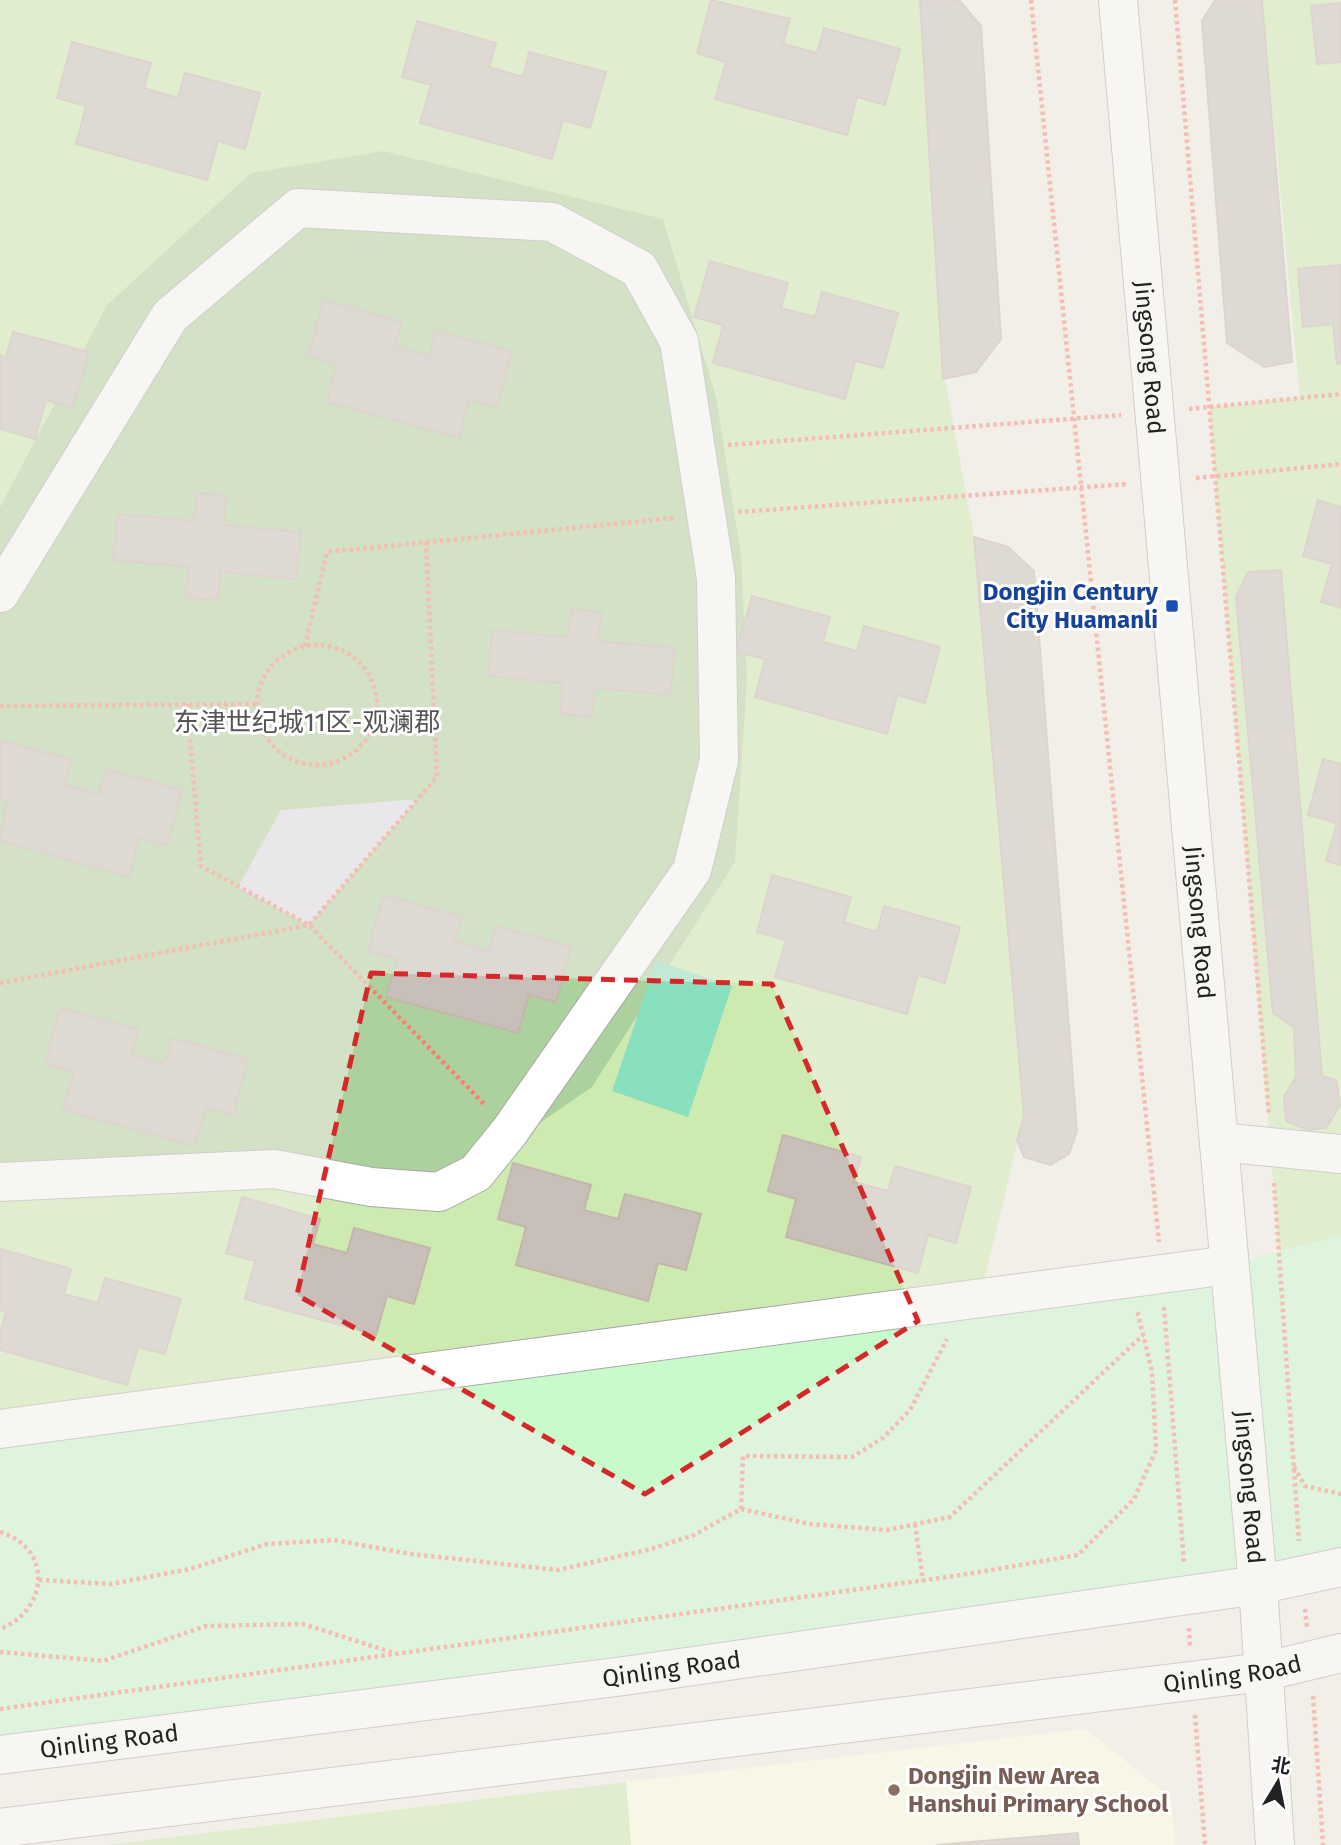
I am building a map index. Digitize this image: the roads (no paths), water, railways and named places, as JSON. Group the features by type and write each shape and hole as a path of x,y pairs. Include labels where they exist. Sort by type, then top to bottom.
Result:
{"street":[{"name":"Jingsong Road","path":"1118,0 1258,1585 1275,1845"},
{"path":"0,593 170,316 298,208 552,222 639,269 679,341 716,578 719,760 692,870 510,1130 476,1173 439,1192 371,1187 274,1169 0,1182"},
{"path":"1219,1142 1341,1154"},
{"path":"0,1429 1229,1265"},
{"name":"Qinling Road","path":"0,1755 624,1676 1186,1596 1258,1585 1341,1567"},
{"name":"Qinling Road","path":"0,1828 1263,1672 1326,1657"}],"place":[{"name":"Dongjin Century City Huamanli","path":"1172,606"},
{"name":"Dongjin New Area Hanshui Primary School","path":"894,1790"}],"district":[{"name":"东津世纪城11区-观澜郡","path":"307,722"}]}
